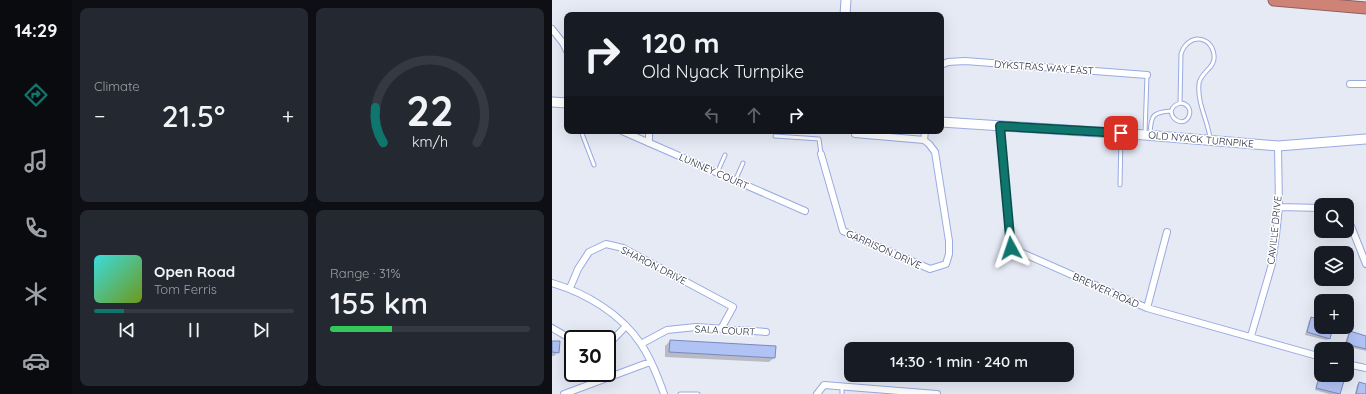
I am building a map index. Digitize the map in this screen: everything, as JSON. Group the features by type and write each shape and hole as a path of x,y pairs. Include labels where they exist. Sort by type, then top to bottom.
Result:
{"highway":[{"path":"1274,0 1366,8"}],"street":[{"path":"845,12 846,0"},
{"path":"552,29 564,45"},
{"name":"DYKSTRAS WAY EAST","path":"944,64 948,62 966,61 1148,75"},
{"path":"1350,84 1366,84"},
{"path":"552,102 564,103"},
{"name":"OLD NYACK TURNPIKE","path":"944,122 1121,133 1278,146 1366,139"},
{"name":"BREWER ROAD","path":"1000,126 1011,248 1147,308 1314,355"},
{"name":"LUNNEY COURT","path":"629,134 805,211"},
{"path":"649,134 650,143"},
{"path":"855,134 924,140 925,134"},
{"name":"GARRISON DRIVE","path":"821,154 843,231 930,269 946,264 949,254 949,240 935,152 924,140"},
{"name":"CAVILLE DRIVE","path":"1251,336 1272,264 1279,207 1278,146"},
{"path":"1279,207 1314,208"},
{"path":"1147,308 1167,232"},
{"path":"1354,234 1366,264"},
{"name":"SHARON DRIVE","path":"570,288 578,269 589,252 606,244 623,248 733,307 722,329"},
{"path":"552,283 570,288 591,299 608,310 626,326 640,344 650,362 664,394"},
{"path":"616,337 626,326"},
{"name":"SALA COURT","path":"640,344 667,330 696,327 766,332"},
{"path":"552,328 564,334"},
{"path":"564,394 650,362"},
{"path":"1354,365 1366,368"},
{"path":"817,394 824,384 937,394"}],"lane":[{"path":"1180,103 1181,54 1183,48 1187,43 1195,39 1202,39 1209,44 1214,56 1214,61 1211,67 1201,77 1199,84 1199,95 1211,140"},
{"path":"1147,135 1148,75"},
{"path":"1180,103 1185,104 1189,108 1190,114 1187,119 1181,121 1175,120 1171,111 1174,106 1180,103"},
{"path":"1147,135 1153,116 1157,113 1171,111"},
{"path":"1120,185 1121,133"},
{"path":"582,134 594,165"},
{"path":"775,136 819,139 821,154"},
{"path":"717,173 725,155"},
{"path":"735,181 743,163"},
{"path":"842,386 842,394"},
{"path":"680,394 698,394"}],"building":[{"path":"1311,317 1314,318 1314,334 1331,334 1330,339 1307,332"},
{"path":"1354,332 1366,336 1366,349 1354,346 1354,342 1347,342 1349,334 1354,334"},
{"path":"670,340 776,346 775,358 669,352"},
{"path":"552,341 560,341 559,353 552,352"},
{"path":"1318,382 1344,382 1340,394 1316,388"},
{"path":"1359,382 1366,384 1366,394 1356,394"}],"route":[{"path":"1011,248 1000,126 1121,133"}]}
